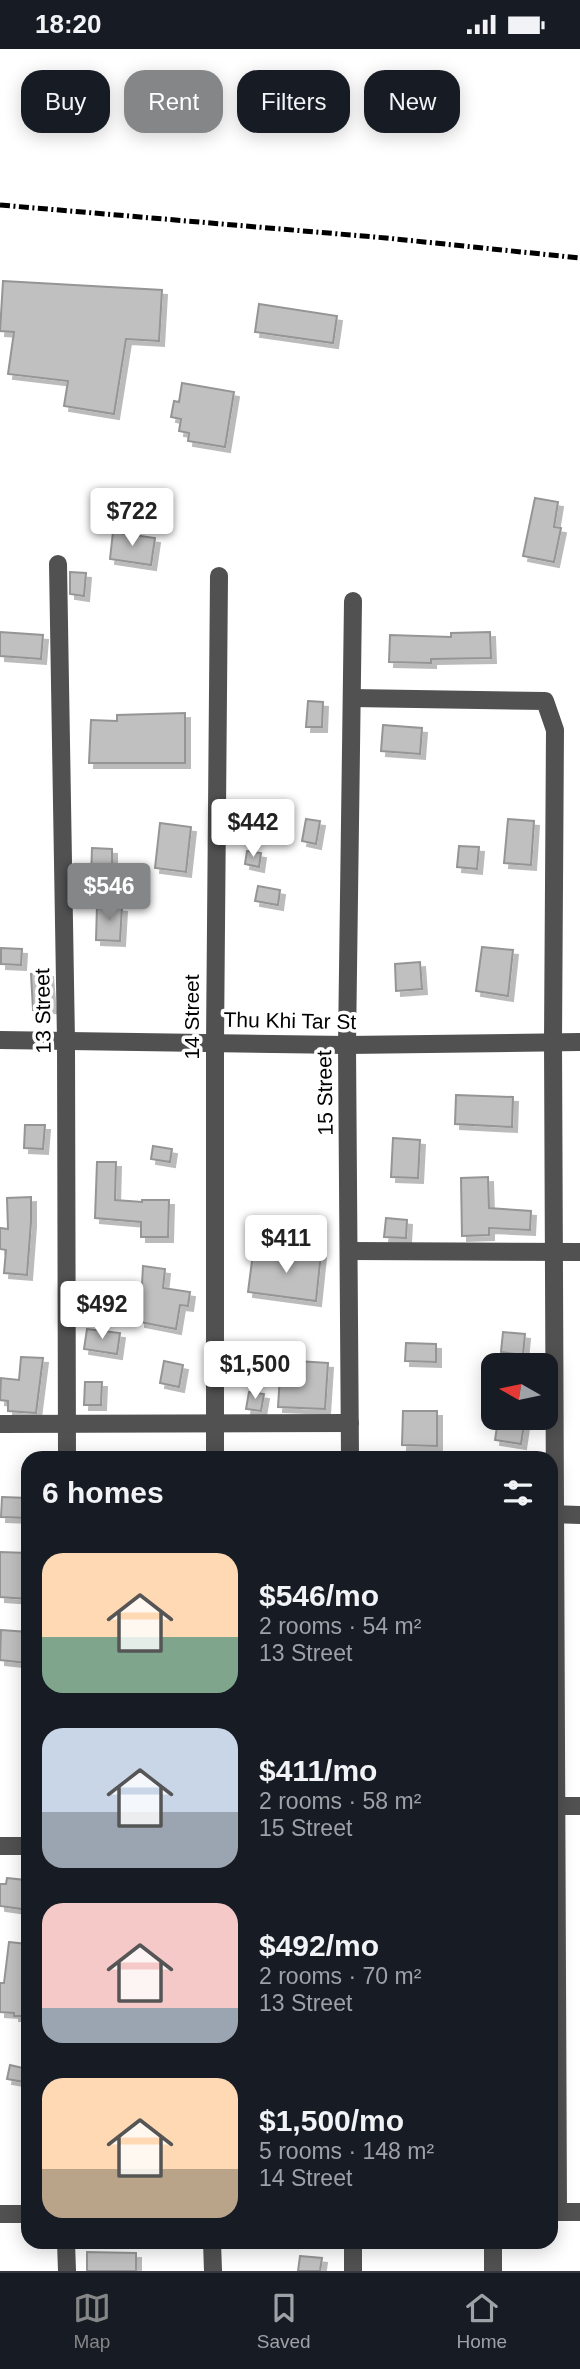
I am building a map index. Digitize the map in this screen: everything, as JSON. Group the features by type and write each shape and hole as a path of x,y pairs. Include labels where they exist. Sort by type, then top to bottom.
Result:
{"street":[{"name":"13 Street","path":"58,564 66,1041 67,1451"},
{"name":"14 Street","path":"215,1451 219,576"},
{"name":"15 Street","path":"350,1451 347,1045 354,601"},
{"path":"352,698 545,701 555,730 553,1451"},
{"name":"Thu Khi Tar St","path":"0,1040 347,1045 580,1042"},
{"path":"350,1251 580,1252"},
{"path":"0,1424 350,1423"},
{"path":"558,1514 580,1515"},
{"path":"558,1806 580,1806"},
{"path":"0,1846 21,1846"},
{"path":"558,2212 580,2212"},
{"path":"0,2214 21,2214"},
{"path":"66,2249 66,2271"},
{"path":"212,2249 213,2271"},
{"path":"353,2249 353,2271"},
{"path":"493,2249 493,2271"}],"building":[{"path":"3,281 162,290 159,341 126,339 114,414 64,406 68,381 8,374 14,332 0,331"},
{"path":"259,304 337,316 333,343 255,332"},
{"path":"182,383 234,392 225,447 188,441 189,433 179,431 181,419 171,417 174,401 179,402"},
{"path":"535,498 558,502 554,527 561,528 554,562 523,556"},
{"path":"113,532 155,538 151,565 110,559"},
{"path":"70,572 86,573 84,596 70,594"},
{"path":"0,632 43,635 41,659 0,656"},
{"path":"490,632 491,658 431,659 431,663 389,662 390,635 451,637 451,633"},
{"path":"308,701 323,702 322,727 306,727"},
{"path":"185,713 185,763 89,763 91,720 117,721 117,715"},
{"path":"383,725 422,728 420,754 381,751"},
{"path":"306,819 320,821 316,844 302,841"},
{"path":"508,819 534,821 531,865 504,863"},
{"path":"160,823 191,827 186,872 155,868"},
{"path":"459,846 479,847 477,869 457,867"},
{"path":"92,848 112,849 112,879 91,879"},
{"path":"247,851 261,853 259,867 245,864"},
{"path":"258,886 280,890 278,905 255,901"},
{"path":"97,905 122,907 120,941 96,940"},
{"path":"482,947 513,950 508,996 476,991"},
{"path":"1,948 22,949 21,965 1,964"},
{"path":"420,962 422,989 396,991 395,964"},
{"path":"48,972 51,1008 33,1010 31,974"},
{"path":"456,1095 513,1097 512,1127 455,1124"},
{"path":"25,1125 45,1125 43,1149 24,1148"},
{"path":"393,1138 420,1140 418,1178 391,1177"},
{"path":"153,1146 172,1149 170,1162 151,1159"},
{"path":"97,1162 116,1162 115,1200 169,1200 168,1237 141,1237 141,1222 95,1218"},
{"path":"488,1177 489,1208 531,1211 530,1230 489,1228 489,1235 462,1236 461,1178"},
{"path":"31,1197 27,1275 4,1273 6,1250 0,1249 0,1228 8,1229 7,1198"},
{"path":"386,1218 407,1220 406,1238 384,1237"},
{"path":"289,1251 321,1253 316,1301 248,1292 253,1253 289,1259"},
{"path":"143,1266 165,1269 163,1288 190,1292 188,1306 180,1305 176,1329 140,1322"},
{"path":"87,1329 120,1333 117,1354 84,1349"},
{"path":"503,1332 525,1334 523,1353 501,1352"},
{"path":"406,1343 436,1344 436,1362 405,1361"},
{"path":"21,1357 43,1358 36,1413 8,1411 8,1401 0,1400 1,1378 19,1380"},
{"path":"281,1360 328,1363 325,1409 278,1407"},
{"path":"164,1361 183,1365 179,1387 160,1383"},
{"path":"85,1382 102,1382 101,1405 84,1405"},
{"path":"249,1392 264,1394 261,1411 246,1409"},
{"path":"403,1411 437,1411 437,1446 402,1445"},
{"path":"496,1430 523,1430 521,1444 495,1440"},
{"path":"2,1497 21,1498 21,1518 1,1517"},
{"path":"0,1552 21,1553 21,1598 0,1597"},
{"path":"1,1630 21,1631 21,1662 0,1660"},
{"path":"7,1878 21,1880 21,1909 0,1906 0,1884 6,1884"},
{"path":"9,1942 21,1943 21,2016 0,2012 0,1983 4,1983"},
{"path":"10,2065 21,2068 21,2081 7,2079"},
{"path":"87,2252 136,2253 136,2271 87,2271"},
{"path":"300,2256 322,2258 320,2271 298,2271"}],"railway":[{"path":"0,205 386,238 580,258"}]}
